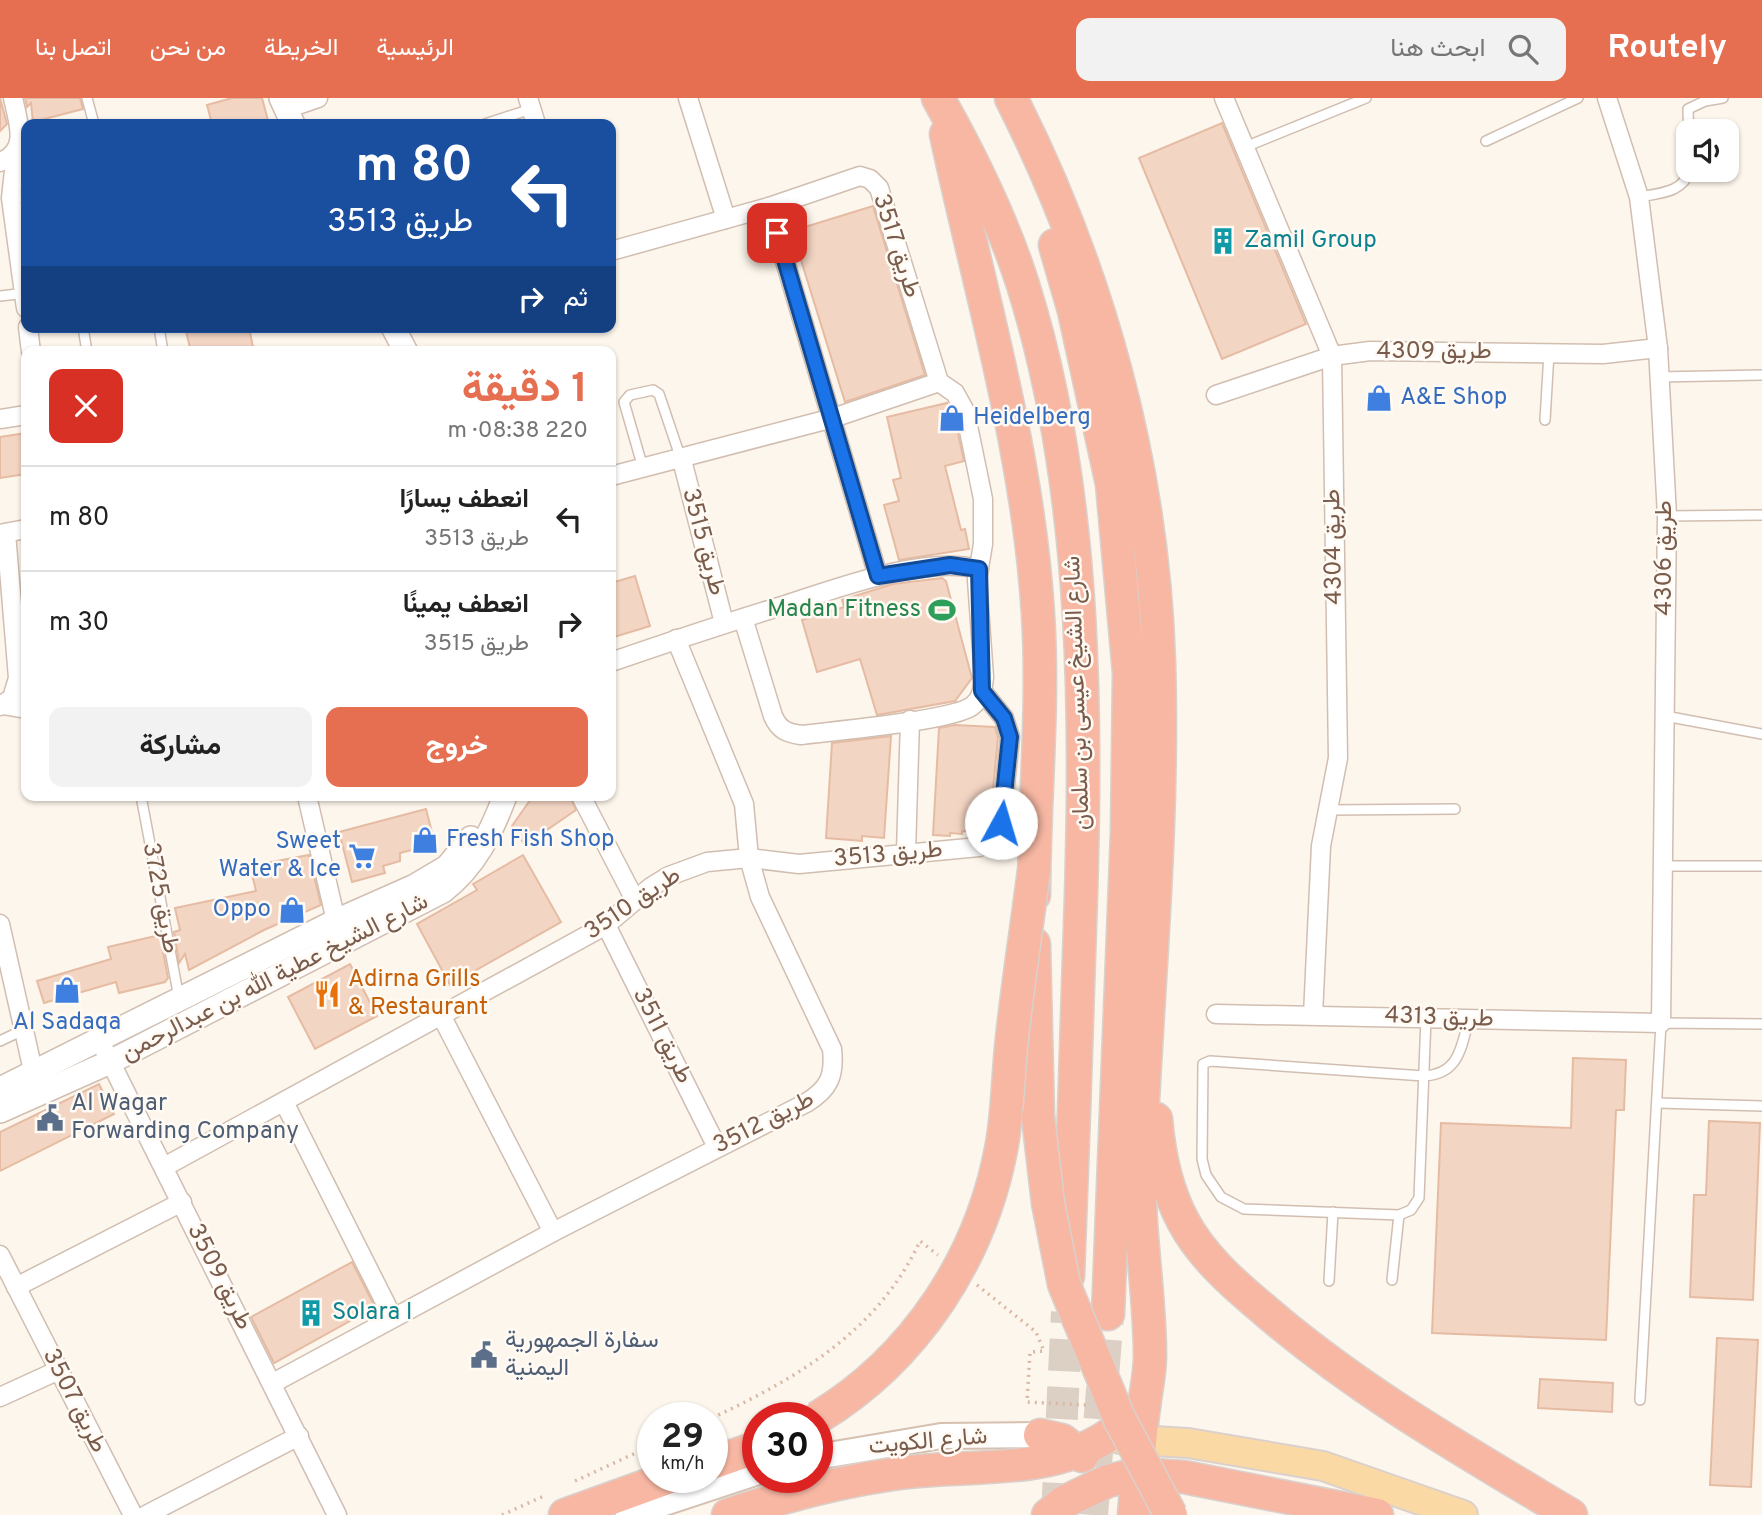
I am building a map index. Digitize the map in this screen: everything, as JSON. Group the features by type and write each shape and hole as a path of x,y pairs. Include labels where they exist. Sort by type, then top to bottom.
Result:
{"highway":[{"path":"938,98 1013,429 1030,538 1038,613 1041,688 1034,870 1038,1117 1048,1203 1064,1284 1120,1420 1171,1515"},
{"name":"شارع الشيخ عيسى بن سلمان","path":"938,98 994,208 1034,324 1056,429 1079,606 1084,829 1067,1311"},
{"path":"1009,98 1040,156 1094,297 1118,381 1139,477 1151,564 1159,660 1148,1028 1139,1166 1150,1359 1140,1441 1122,1478"},
{"name":"شارع الشيخ عيسى بن سلمان","path":"1009,98 1074,311 1112,484 1122,574 1129,673 1128,771 1108,1314"},
{"path":"833,1408 850,1398 905,1347 939,1304 966,1255 986,1206 1002,1144 1034,870"},
{"path":"1148,1028 1158,1143 1167,1188 1184,1223 1205,1252 1231,1282 1340,1370 1427,1428 1570,1515"},
{"path":"728,1515 768,1501 894,1474 1032,1463 1090,1444 1144,1407"},
{"path":"1040,1435 1090,1444 1122,1478 1134,1515"},
{"path":"1048,1515 1064,1502 1122,1478 1184,1477 1377,1515"},
{"path":"565,1515 637,1489"}],"main road":[{"name":"شارع الكويت","path":"833,1454 941,1437 1040,1435"},
{"path":"1090,1444 1140,1441 1188,1443 1323,1466 1463,1515"},
{"path":"628,1515 741,1459"}],"street":[{"path":"13,98 20,128 8,157 21,262"},
{"path":"287,110 318,98"},
{"path":"688,98 726,219"},
{"name":"طريق 4304","path":"1224,98 1332,356 1338,758 1321,846 1313,1015"},
{"name":"طريق 4306","path":"1607,98 1639,197 1658,348 1667,516 1661,1023"},
{"name":"طريق 3517","path":"616,250 769,207 860,177 870,179 879,188 939,382 955,393 964,411 983,499 983,544 979,569"},
{"path":"769,207 878,576"},
{"name":"طريق 4309","path":"1216,395 1332,356 1370,351 1604,354 1658,348"},
{"name":"طريق 3515","path":"616,476 833,418 939,382"},
{"path":"0,419 21,416"},
{"name":"طريق 3515","path":"681,460 724,623"},
{"path":"2,706 12,698 18,678 3,534 21,529"},
{"path":"616,660 724,623 878,576 950,565 979,569 982,691 971,707 953,714 801,735 782,730 769,705 743,618"},
{"path":"676,639 744,804 749,858"},
{"name":"طريق 3513","path":"749,858 799,864 906,852 979,848 996,833 1001,823 1010,737 1004,718 982,691"},
{"path":"2,706 21,708"},
{"path":"906,852 910,720"},
{"path":"308,801 336,921"},
{"name":"شارع الشيخ عطية الله بن عبدالرحمن","path":"0,1089 36,1085 110,1062 443,891 464,860 487,801"},
{"name":"شارع الشيخ عطية الله بن عبدالرحمن","path":"0,1111 100,1041 179,999 464,860 484,845 504,801"},
{"path":"584,801 635,900"},
{"name":"طريق 3510","path":"164,1167 606,925 660,881 688,867 749,858"},
{"name":"طريق 3512","path":"273,1383 553,1232 816,1097 828,1086 832,1077 832,1049 760,897 749,858"},
{"path":"0,924 36,1085"},
{"name":"طريق 3511","path":"606,925 717,1147"},
{"name":"طريق 4313","path":"1216,1014 1661,1023"},
{"path":"442,1017 553,1232"},
{"name":"طريق 3509","path":"100,1041 338,1515"},
{"path":"284,1102 393,1318"},
{"path":"16,1287 182,1202"},
{"name":"طريق 3507","path":"0,1255 133,1515"},
{"path":"0,1397 59,1370"},
{"path":"146,1515 299,1436"}],"lane":[{"path":"87,98 93,119"},
{"path":"1245,147 1366,98"},
{"path":"1486,141 1578,98"},
{"path":"1688,119 1688,109 1705,101 1723,98"},
{"path":"502,119 532,110"},
{"path":"1639,197 1677,188 1684,182"},
{"path":"0,296 21,298"},
{"path":"1545,420 1549,353"},
{"path":"1658,377 1762,375"},
{"path":"643,470 624,412 624,402 630,395 653,390 659,394 681,460"},
{"path":"1667,516 1762,515"},
{"path":"1665,716 1762,734"},
{"name":"طريق 3725","path":"142,801 179,999"},
{"path":"1328,810 1455,809"},
{"path":"1663,866 1762,866"},
{"path":"1426,1017 1424,1076 1419,1198 1411,1210 1399,1215 1244,1209 1221,1197 1212,1187 1202,1160 1203,1064 1210,1061 1424,1076 1436,1075 1452,1066 1458,1059 1469,1019"},
{"path":"1640,1400 1661,1023 1762,1024"},
{"path":"0,1041 23,1030"},
{"path":"1658,1103 1762,1106"},
{"path":"1329,1281 1334,1212"},
{"path":"1392,1280 1399,1215"}],"building":[{"path":"0,98 7,124 0,131"},
{"path":"25,98 80,98 83,109 45,119 33,119 31,103 27,107"},
{"path":"232,98 262,98 268,119 211,119 207,105"},
{"name":"Zamil Group","path":"1222,123 1306,324 1222,359 1139,158"},
{"path":"873,206 925,375 845,402 792,231"},
{"path":"186,333 250,333 253,346 190,346"},
{"path":"947,403 954,415 964,461 945,466 961,530 965,529 969,549 899,560 884,505 899,501 893,480 901,478 887,417"},
{"path":"21,434 21,475 0,478 0,437"},
{"path":"635,576 650,626 616,636 616,582"},
{"path":"942,578 946,581 972,678 955,701 877,715 860,659 817,672 802,620 844,607 842,600 893,584"},
{"path":"955,725 995,727 998,737 991,809 978,808 976,832 962,831 962,834 950,833 950,836 933,835 939,728"},
{"path":"891,736 884,838 862,836 862,841 826,838 832,743"},
{"path":"530,801 572,801 576,810 525,845 512,826"},
{"path":"426,809 435,844 400,853 400,861 383,866 385,873 352,882 339,832"},
{"path":"309,855 321,905 264,930 189,970 185,954 179,963 174,932 180,930 175,908 256,891 250,866"},
{"path":"523,855 561,922 450,985 417,924 477,890 473,884"},
{"path":"160,935 168,978 165,982 119,993 116,982 44,1003 37,981 111,959 108,947"},
{"path":"350,964 377,1016 315,1049 288,997"},
{"path":"1573,1058 1626,1060 1624,1110 1616,1110 1606,1340 1432,1333 1441,1123 1571,1128"},
{"path":"99,1084 114,1114 0,1171 0,1132"},
{"path":"1709,1121 1760,1123 1753,1300 1690,1297 1694,1195 1706,1195"},
{"name":"Solara I","path":"352,1262 375,1307 274,1363 251,1317"},
{"path":"1717,1338 1758,1340 1751,1487 1710,1485"},
{"path":"1540,1379 1613,1383 1612,1412 1538,1408"}],"tunnel":[{"path":"1057,1515 1067,1312"},
{"path":"1092,1515 1108,1314"}],"place":[{"name":"Zamil Group","path":"1223,241"},
{"name":"A&E Shop","path":"1379,398"},
{"name":"Heidelberg","path":"952,418"},
{"name":"Madan Fitness","path":"942,610"},
{"name":"Fresh Fish Shop","path":"425,840"},
{"name":"Sweet Water & Ice","path":"362,856"},
{"name":"Oppo","path":"292,910"},
{"name":"Al Sadaqa","path":"67,990"},
{"name":"Adirna Grills & Restaurant","path":"327,994"},
{"name":"Al Wagar Forwarding Company","path":"50,1118"},
{"name":"Solara I","path":"311,1313"},
{"name":"سفارة الجمهورية اليمنية","path":"484,1355"}],"route":[{"path":"777,233 878,576 950,565 979,569 977,580 984,677 982,691 1001,713 1010,737 1001,823"}]}
